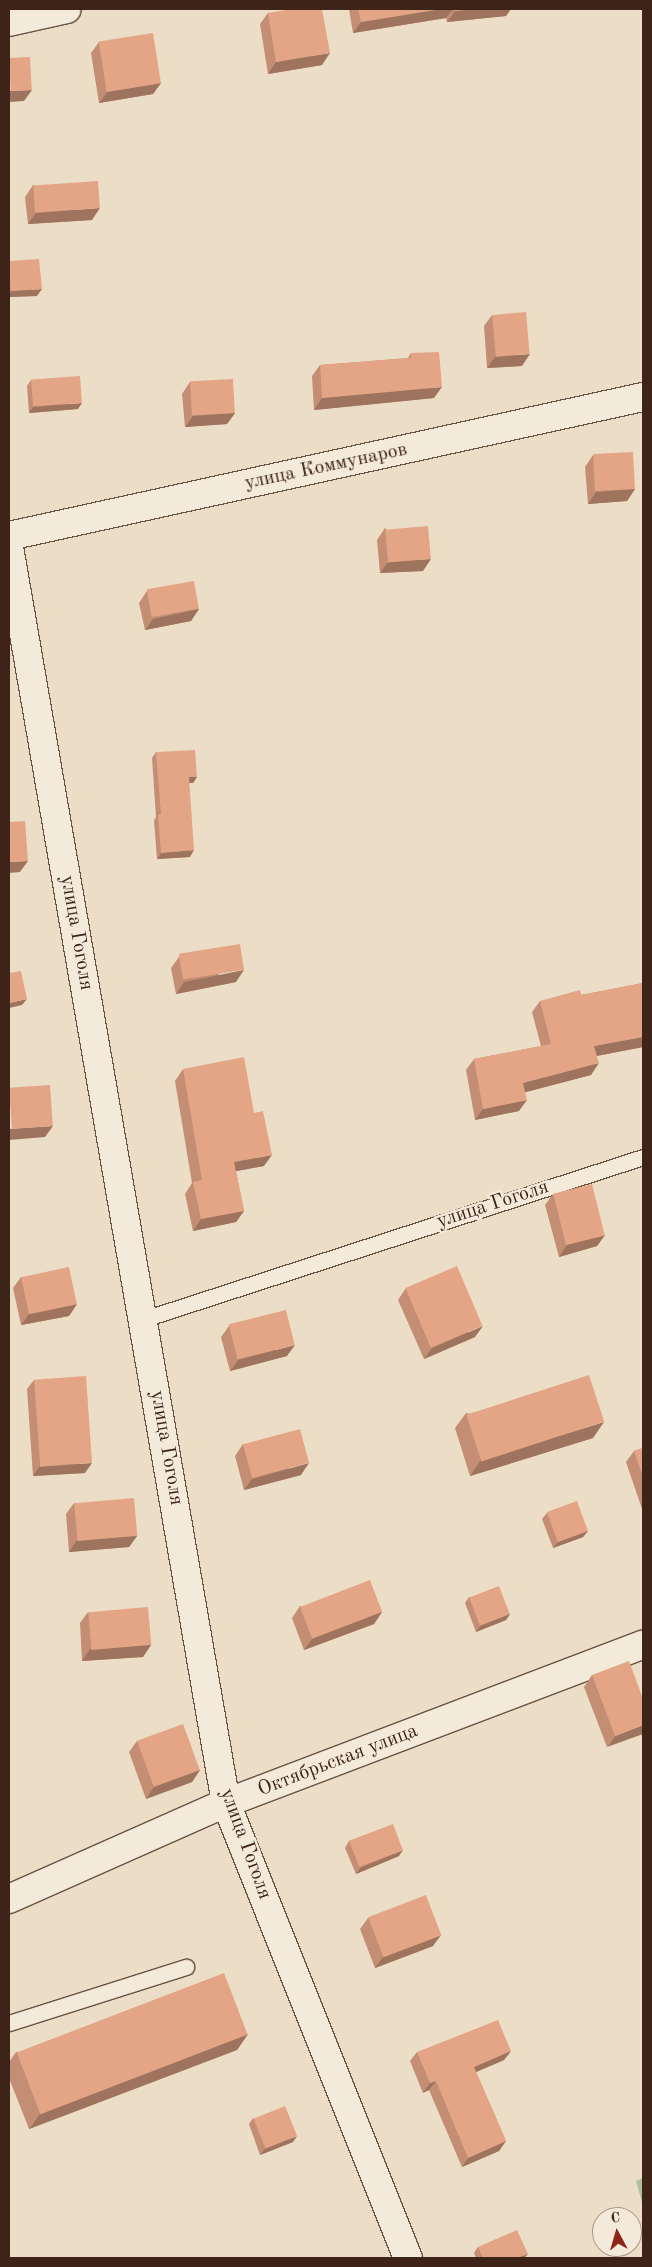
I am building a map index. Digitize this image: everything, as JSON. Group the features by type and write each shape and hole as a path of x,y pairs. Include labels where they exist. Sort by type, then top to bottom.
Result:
{"street":[{"path":"9,22 68,9"},
{"name":"улица Коммунаров","path":"9,536 643,397"},
{"name":"улица Гоголя","path":"9,547 144,1319 226,1803 408,2258"},
{"name":"Октябрьская улица","path":"9,1899 226,1803 643,1645"}],"lane":[{"name":"улица Гоголя","path":"144,1319 643,1157"},
{"path":"9,2023 186,1967"}],"green space":[{"path":"643,2178 643,2206 636,2181"}],"building":[{"path":"292,9 322,9 330,53 276,62 268,13"},
{"path":"358,9 441,9 361,22"},
{"path":"455,9 475,9 455,11"},
{"path":"153,33 161,83 107,92 99,42"},
{"path":"30,57 32,90 11,91 9,58"},
{"path":"98,181 100,208 35,212 33,186"},
{"path":"39,259 42,289 11,291 9,261"},
{"path":"526,312 530,354 496,357 492,315"},
{"path":"439,352 442,387 322,398 320,365 411,358 411,353"},
{"path":"80,376 82,403 33,406 31,379"},
{"path":"233,379 235,413 192,415 190,381"},
{"path":"633,452 635,489 595,491 593,454"},
{"path":"428,526 431,559 388,563 385,530"},
{"path":"194,581 199,609 152,617 147,589"},
{"path":"195,750 197,777 189,777 194,850 161,853 158,815 161,814 156,752"},
{"path":"25,821 28,861 9,862 9,822"},
{"path":"240,944 244,970 183,979 179,954"},
{"path":"21,971 27,999 9,1003 9,973"},
{"path":"643,983 643,1037 594,1046 599,1063 523,1083 527,1100 483,1109 474,1059 551,1044 540,1001 580,990 581,995"},
{"path":"244,1057 254,1113 263,1111 272,1155 234,1162 244,1211 201,1219 193,1182 202,1180 183,1069"},
{"path":"50,1085 53,1126 12,1129 9,1088"},
{"path":"592,1184 605,1235 566,1245 553,1194"},
{"path":"457,1266 482,1326 431,1348 405,1288"},
{"path":"69,1267 77,1304 29,1314 21,1277"},
{"path":"286,1310 295,1345 237,1359 229,1324"},
{"path":"589,1375 604,1422 481,1461 466,1415"},
{"path":"86,1376 92,1463 40,1466 34,1380"},
{"path":"300,1429 309,1463 252,1478 243,1444"},
{"path":"643,1448 643,1477 634,1451"},
{"path":"134,1498 137,1536 78,1541 74,1503"},
{"path":"577,1501 588,1531 558,1542 547,1512"},
{"path":"370,1580 382,1612 312,1639 300,1607"},
{"path":"499,1586 510,1614 480,1625 469,1597"},
{"path":"148,1607 151,1645 92,1650 88,1612"},
{"path":"629,1661 643,1699 643,1725 615,1736 592,1675"},
{"path":"183,1724 200,1770 154,1787 137,1741"},
{"path":"393,1824 403,1850 359,1867 349,1841"},
{"path":"426,1895 441,1935 384,1957 368,1917"},
{"path":"224,1973 248,2035 40,2114 17,2053"},
{"path":"498,2020 511,2051 474,2067 506,2141 468,2158 436,2081 430,2083 417,2052"},
{"path":"285,2106 297,2136 265,2148 253,2119"},
{"path":"517,2230 528,2254 517,2258 483,2258 478,2247"}]}
